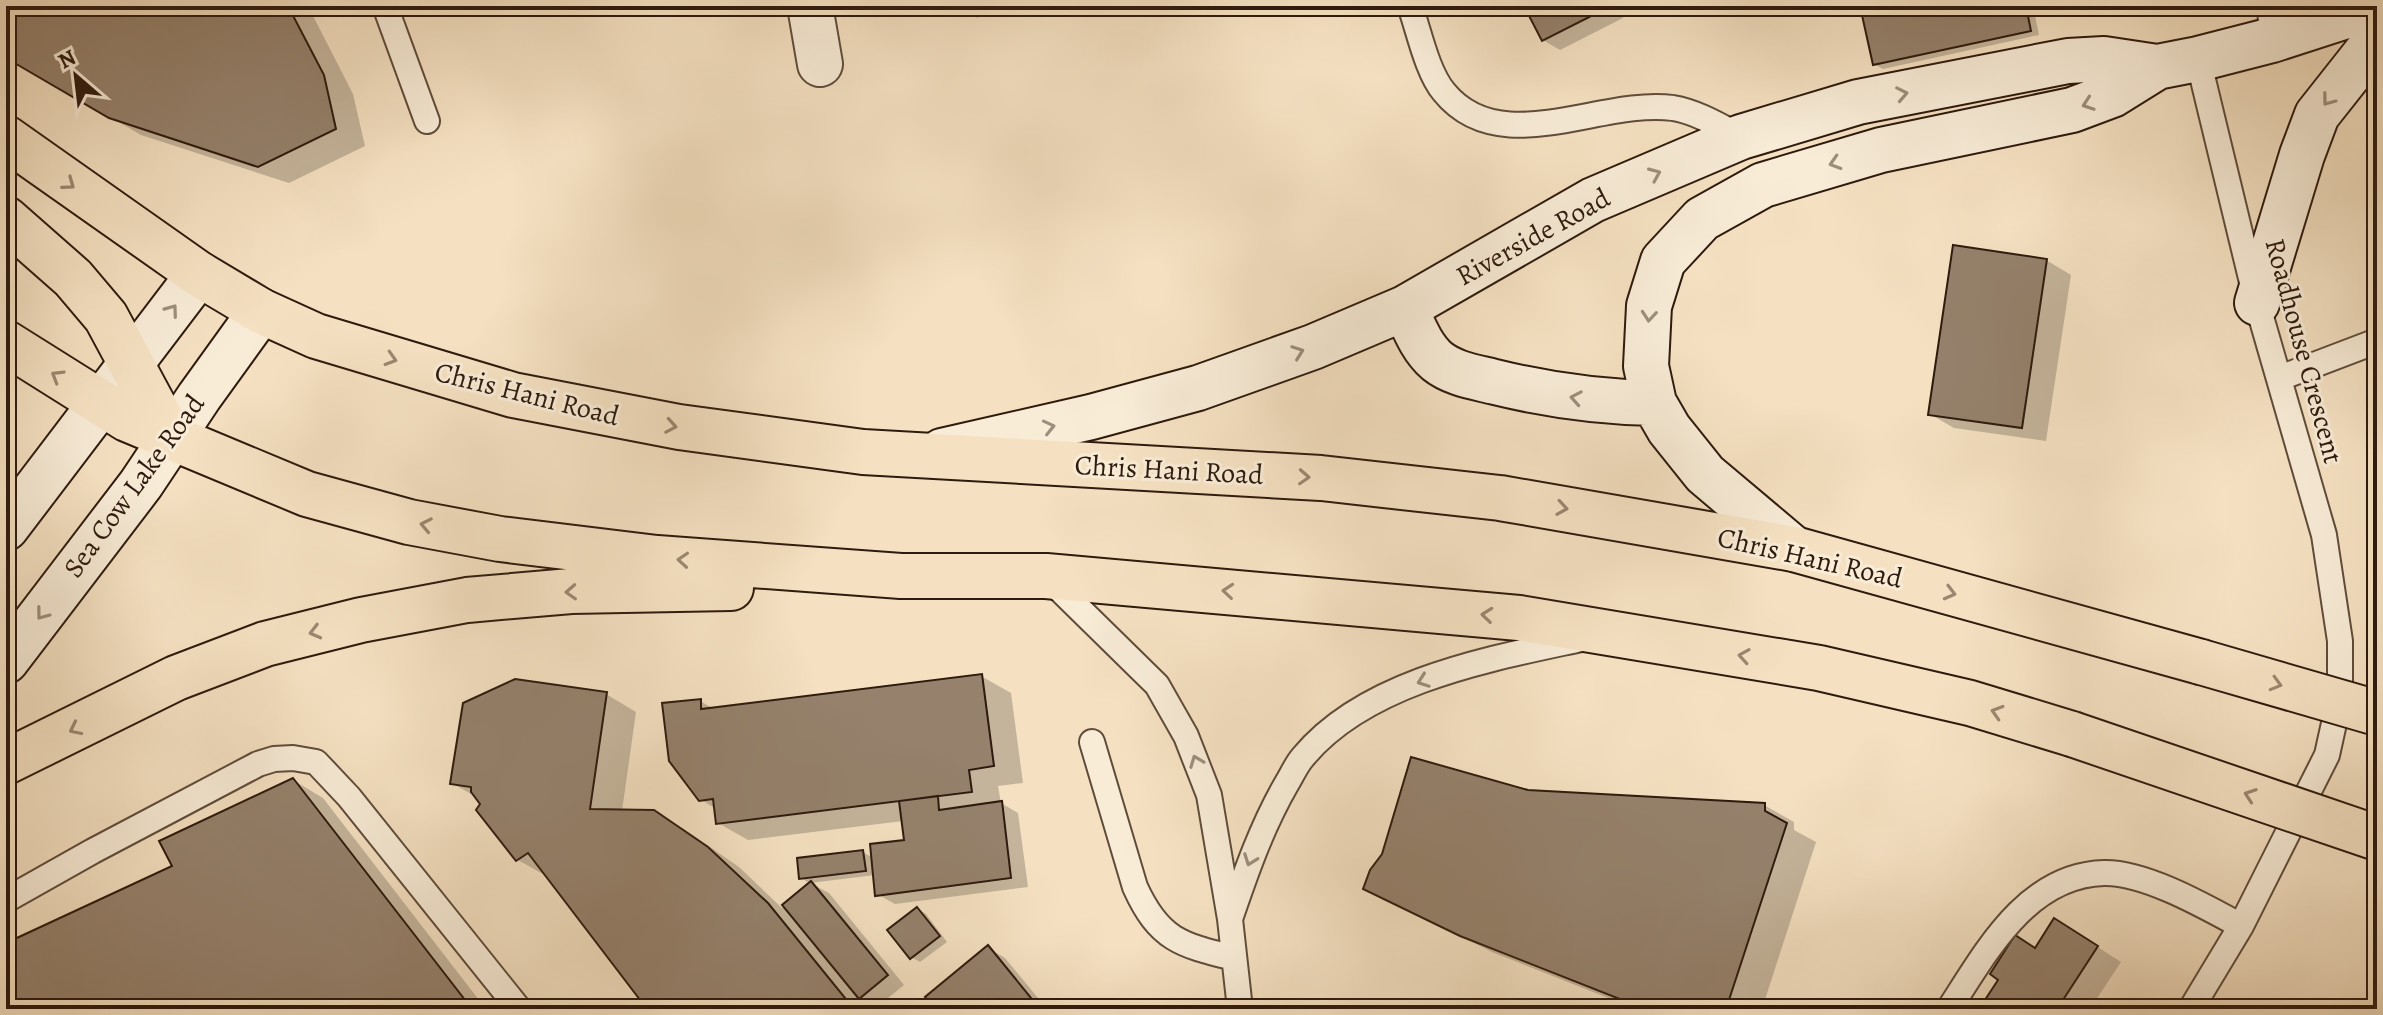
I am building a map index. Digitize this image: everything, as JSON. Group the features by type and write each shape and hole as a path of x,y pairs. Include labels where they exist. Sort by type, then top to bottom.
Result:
{"main road":[{"path":"810,6 820,64"},
{"name":"Riverside Road","path":"1794,549 1705,474 1669,429 1654,403 1646,366 1649,306 1663,261 1702,219 1763,185 1881,150 2093,103 2271,23 2377,6"},
{"path":"2257,303 2317,115 2377,39"},
{"name":"Riverside Road","path":"918,457 1091,417 1198,388 1313,347 1405,308 1593,200 1741,137 1858,102 2068,61 2104,59 2178,63"},
{"name":"Chris Hani Road","path":"6,138 199,274 261,311 316,336 544,402 777,442 918,457 1321,478 1500,498 1794,549 2377,713"},
{"path":"6,219 73,278 106,317 171,438"},
{"path":"6,528 199,274"},
{"path":"1405,308 1422,344 1438,362 1458,373 1529,390 1595,401 1654,403"},
{"name":"Sea Cow Lake Road","path":"6,661 141,484 261,311"},
{"path":"6,343 127,419 307,494 424,525 500,539 657,558 901,576"},
{"path":"6,762 176,678 265,644 361,620 467,600 571,591 702,590 901,576 1046,576 1504,616 1819,668 1970,703 2072,734 2377,838"}],"lane":[{"path":"385,6 427,121"},
{"path":"1410,6 1444,93 1469,113 1496,123 1548,124 1589,115 1671,108 1714,123 1741,137"},
{"name":"Roadhouse Crescent","path":"2178,63 2280,378 2324,535 2340,641 2340,696 2327,755 2241,926 2191,1009"},
{"path":"2280,378 2377,341"},
{"path":"1046,576 1157,685 1186,736 1209,795 1230,919 1240,1009"},
{"path":"1230,919 1252,855 1274,805 1302,758 1334,727 1381,697 1438,676 1510,654 1607,634"},
{"path":"1092,742 1126,858 1144,906 1171,937 1188,947 1234,958"},
{"path":"6,900 258,764 293,758 316,762 349,797 519,1009"},
{"path":"1949,1009 1993,941 2010,921 2048,890 2072,878 2106,872 2149,882 2183,895 2241,926"}],"building":[{"path":"6,6 288,6 324,75 336,129 258,167 109,118 6,58"},
{"path":"1524,6 1606,6 1607,8 1542,41"},
{"path":"1860,6 2026,6 2031,31 1873,65"},
{"path":"1953,245 2047,259 2022,428 1928,415"},
{"path":"982,674 994,766 969,770 972,792 716,824 713,799 699,801 669,761 662,703 701,699 701,709"},
{"path":"515,679 607,692 590,809 654,810 708,847 768,903 854,1009 647,1009 528,853 516,861 476,810 480,804 471,787 450,784 463,703"},
{"path":"1411,757 1528,790 1765,803 1765,811 1787,823 1726,1009 1645,1009 1460,936 1363,889 1370,870 1382,854"},
{"path":"293,778 472,1009 6,1009 6,943 172,866 159,841"},
{"path":"938,796 939,810 1002,801 1011,878 875,896 870,844 904,840 899,801"},
{"path":"863,850 866,871 799,879 797,858"},
{"path":"811,881 888,975 859,999 782,905"},
{"path":"917,907 940,936 910,959 887,930"},
{"path":"2054,918 2098,946 2063,1000 2077,1009 1979,1009 1998,980 1990,974 2015,935 2035,948"},
{"path":"988,945 1040,1009 981,1009 978,1005 973,1009 935,1009 925,997"}]}
